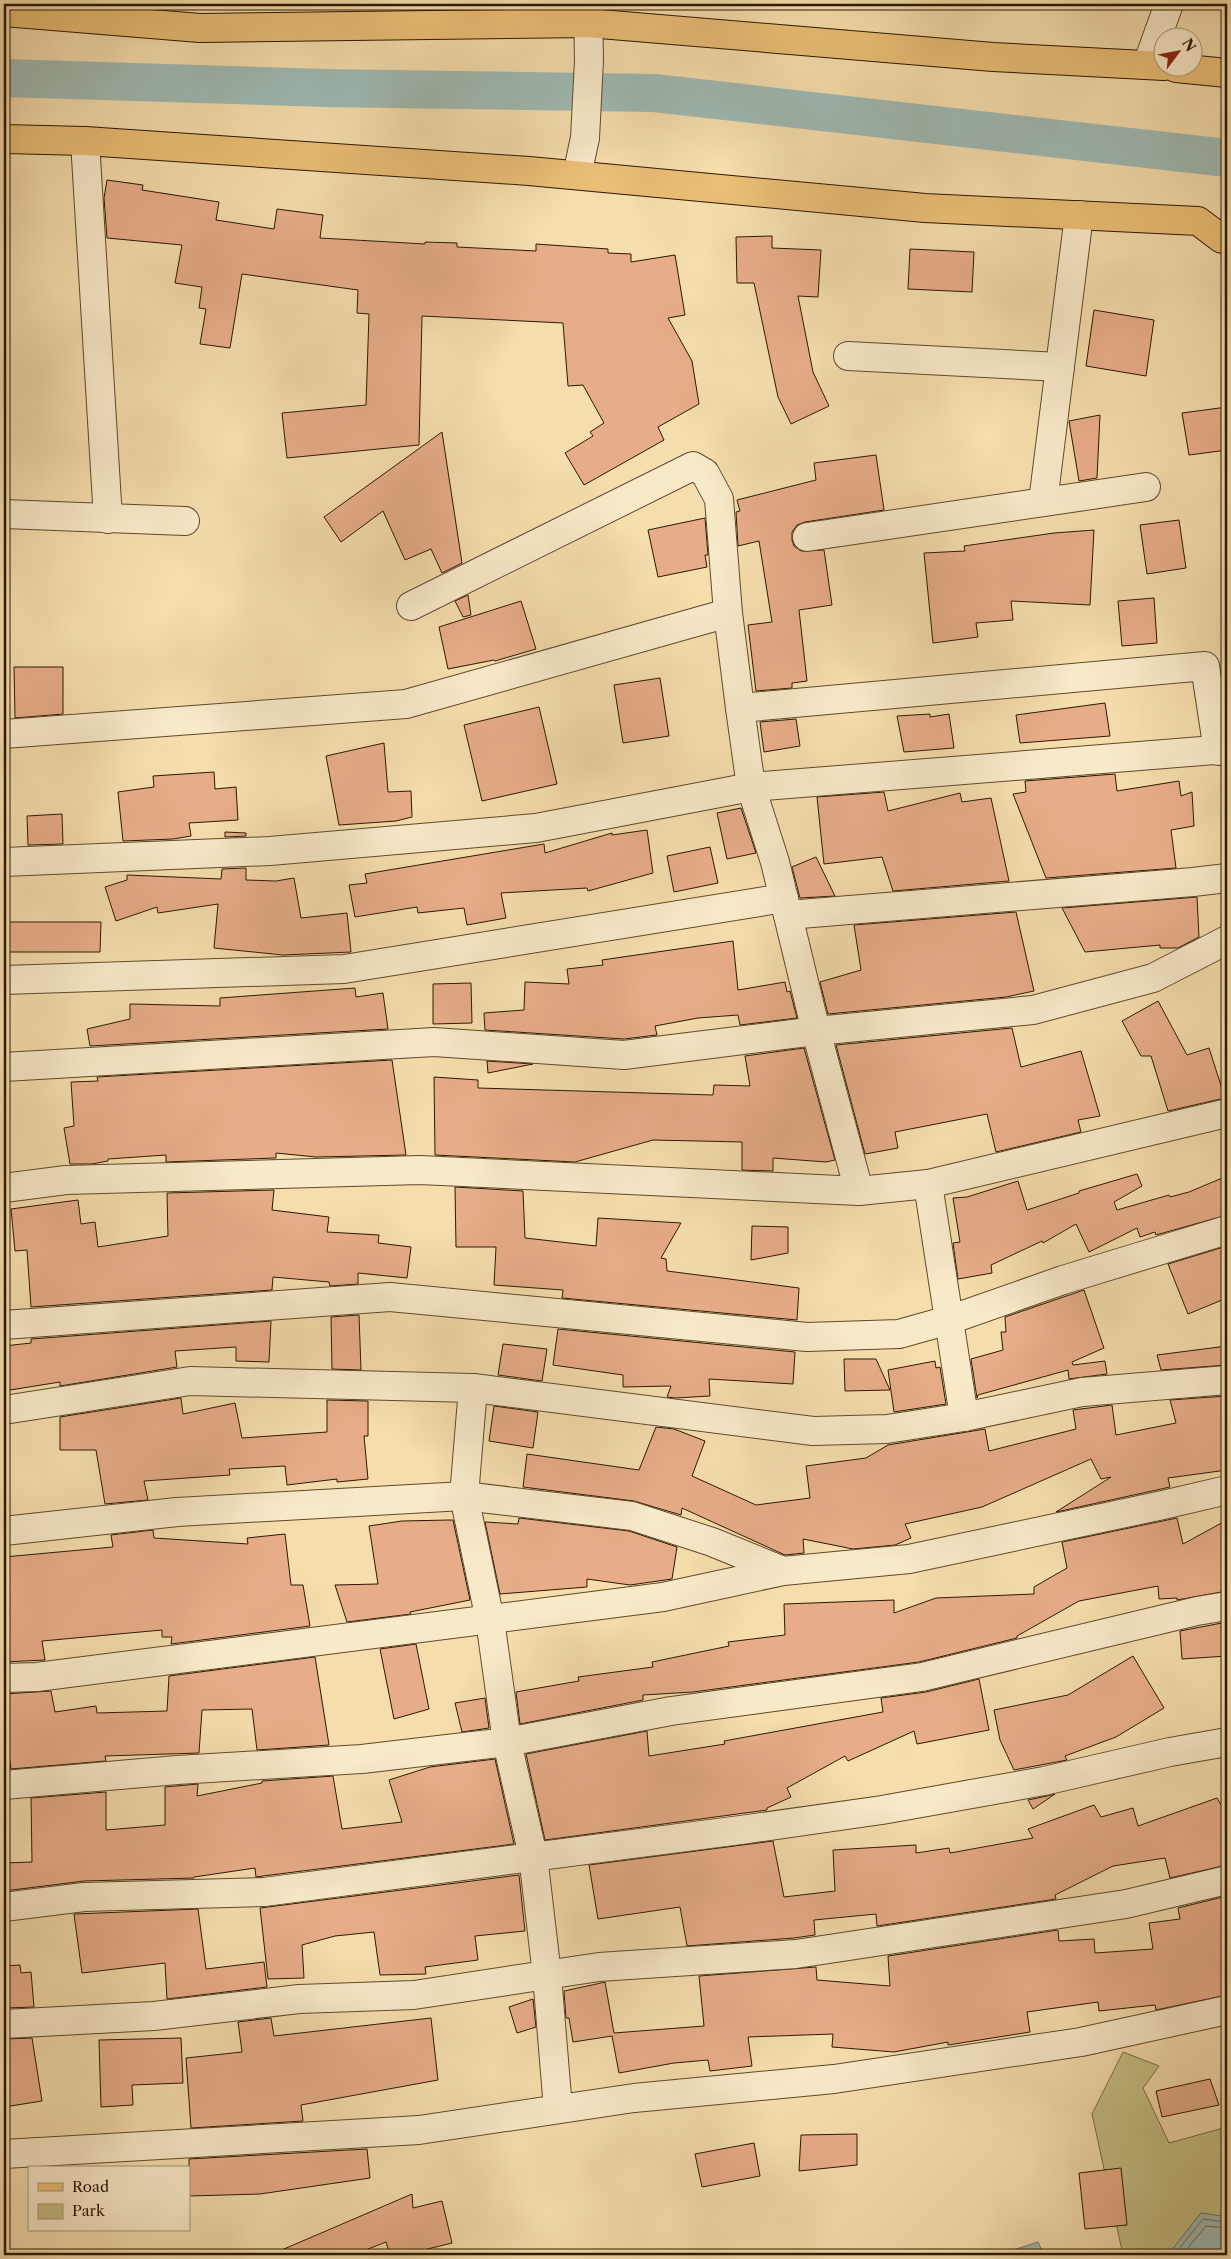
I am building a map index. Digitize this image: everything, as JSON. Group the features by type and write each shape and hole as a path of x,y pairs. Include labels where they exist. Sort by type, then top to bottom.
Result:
{"main road":[{"path":"4,12 200,28 588,13 993,58 1154,65"},
{"path":"1204,71 1227,73"},
{"path":"4,139 85,141 576,175 926,208 1198,220 1226,241"}],"street":[{"path":"1163,28 1169,4"},
{"path":"576,175 585,138 589,60 588,13"},
{"path":"85,141 108,518"},
{"path":"1043,502 1079,215"},
{"path":"848,356 1060,367"},
{"path":"411,606 693,466 705,473 719,499 728,613 751,787 775,862 816,1031 859,1191"},
{"path":"807,537 1146,487"},
{"path":"4,514 185,521"},
{"path":"4,734 406,704 728,613"},
{"path":"4,862 270,851 536,828 751,787 1223,750 1205,666 740,708"},
{"path":"4,980 344,969 786,907 1183,883 1227,878"},
{"path":"4,1067 434,1042 624,1055 816,1031 1033,1010 1153,978 1227,940"},
{"path":"4,1188 66,1180 420,1170 859,1191 928,1184 1227,1113"},
{"path":"928,1184 964,1417"},
{"path":"4,1325 390,1297 807,1337 898,1334 949,1320 1063,1280 1227,1230"},
{"path":"4,1410 190,1381 473,1388 813,1431 887,1429 964,1417 1082,1392 1227,1380"},
{"path":"473,1388 464,1496 490,1620 507,1742 533,1856 547,1975 558,2109"},
{"path":"4,1678 36,1677 663,1597 783,1571 909,1559 1227,1490"},
{"path":"4,1531 177,1512 464,1496 632,1516 712,1542 783,1571"},
{"path":"4,1785 176,1770 362,1759 507,1742 670,1711 922,1678 1197,1611 1227,1606"},
{"path":"4,1907 84,1898 264,1892 882,1810 1044,1781 1170,1752 1227,1742"},
{"path":"4,2024 154,2016 299,1999 414,1995 599,1967 796,1954 1126,1904 1227,1880"},
{"path":"4,2154 420,2130 634,2098 834,2079 1071,2044 1227,2010"}],"green space":[{"path":"1123,2052 1159,2066 1143,2088 1169,2143 1227,2127 1227,2217 1201,2213 1168,2255 1123,2255 1092,2114"}],"water":[{"path":"1201,2213 1227,2217 1227,2255 1168,2255"},
{"path":"1038,2242 1044,2255 998,2255"}],"building":[{"path":"107,180 143,185 142,190 219,202 216,220 274,229 277,209 323,215 320,238 425,244 425,242 457,243 457,247 536,251 536,244 608,249 608,253 631,254 631,262 675,255 685,315 668,318 692,361 699,404 658,427 664,440 584,485 565,453 593,436 590,432 604,423 583,385 568,386 563,323 422,316 419,445 287,458 282,413 366,405 369,314 357,313 358,290 242,274 230,348 200,344 206,309 199,308 202,287 175,283 182,245 107,238 104,198"},
{"path":"772,236 772,248 821,250 818,297 798,296 813,372 829,406 791,424 778,397 754,283 737,283 736,237"},
{"path":"910,249 974,252 972,292 908,289"},
{"path":"1094,310 1154,320 1146,376 1086,366"},
{"path":"1227,407 1227,450 1189,455 1182,413"},
{"path":"1100,415 1097,478 1079,481 1069,421"},
{"path":"442,432 462,563 442,573 431,549 405,560 383,511 341,542 324,517"},
{"path":"876,455 884,510 805,522 797,525 792,532 794,546 801,551 824,550 832,605 799,610 807,681 792,683 792,688 756,691 748,625 772,622 759,541 738,546 736,512 740,511 737,500 816,480 814,463"},
{"path":"705,518 708,555 705,555 707,567 658,577 648,530"},
{"path":"1179,520 1186,568 1147,574 1140,525"},
{"path":"1094,530 1090,605 1011,601 1013,620 976,623 978,637 933,643 924,553 965,551 964,546 1054,533"},
{"path":"468,595 471,615 463,617 455,601"},
{"path":"1154,598 1157,643 1122,646 1118,601"},
{"path":"521,601 536,649 495,661 448,669 439,627"},
{"path":"14,667 63,667 63,714 15,718"},
{"path":"660,678 669,736 623,743 614,685"},
{"path":"1105,703 1110,736 1020,743 1016,715"},
{"path":"539,707 557,784 482,801 464,725"},
{"path":"930,714 930,717 949,714 954,748 904,752 897,716"},
{"path":"796,719 800,746 764,752 760,722"},
{"path":"384,743 388,792 411,791 412,817 396,821 339,825 326,756"},
{"path":"214,772 215,789 236,787 238,820 189,823 191,836 173,839 123,841 118,792 154,787 153,776"},
{"path":"1115,774 1117,791 1179,781 1181,796 1192,792 1194,826 1171,830 1176,868 1046,878 1013,794 1026,792 1025,781"},
{"path":"884,792 888,811 960,793 962,802 991,798 1009,881 893,891 882,857 824,864 817,797"},
{"path":"741,808 756,853 727,859 717,813"},
{"path":"62,814 63,844 28,845 27,816"},
{"path":"647,830 653,873 588,891 587,888 501,893 506,918 467,925 464,908 418,913 417,907 355,917 349,885 367,883 365,874 544,844 545,853 612,833 612,835"},
{"path":"225,832 246,833 246,836 225,837"},
{"path":"710,847 718,883 674,892 667,856"},
{"path":"816,857 835,896 800,898 792,867"},
{"path":"246,868 246,880 276,881 294,878 301,918 347,913 351,952 283,955 214,948 218,904 158,913 157,907 116,921 105,887 127,880 127,875 221,879 222,869"},
{"path":"1197,897 1199,937 1178,948 1160,948 1160,945 1085,952 1062,908"},
{"path":"1016,912 1034,991 1006,997 828,1014 820,982 861,970 854,925"},
{"path":"4,922 101,922 100,952 4,952"},
{"path":"733,941 738,990 785,982 787,992 790,991 797,1018 740,1025 738,1015 698,1018 655,1026 657,1035 624,1039 485,1030 484,1013 524,1010 525,982 569,984 567,969 603,965 602,960"},
{"path":"471,983 472,1023 433,1024 433,984"},
{"path":"355,988 356,997 383,993 388,1029 90,1046 87,1029 130,1019 130,1004 220,1006 220,998"},
{"path":"1158,1001 1187,1055 1209,1048 1225,1098 1168,1111 1151,1056 1141,1056 1122,1021"},
{"path":"1012,1028 1021,1067 1081,1051 1100,1116 1078,1120 1081,1132 996,1152 987,1114 895,1132 898,1148 865,1154 836,1045"},
{"path":"804,1048 835,1160 826,1162 773,1158 773,1171 742,1170 742,1142 653,1140 575,1162 435,1155 434,1077 478,1080 478,1088 713,1095 714,1085 750,1086 745,1056"},
{"path":"392,1060 406,1155 316,1157 276,1153 276,1158 166,1162 166,1155 108,1159 108,1161 92,1164 70,1164 64,1128 74,1126 71,1082 98,1081 97,1077"},
{"path":"487,1061 533,1064 488,1073"},
{"path":"1137,1174 1142,1186 1114,1202 1117,1210 1169,1195 1170,1197 1189,1192 1227,1176 1227,1215 1156,1235 1155,1232 1140,1237 1137,1228 1089,1252 1076,1224 1043,1243 1042,1241 991,1265 992,1273 958,1279 953,1243 960,1242 953,1198 967,1197 1018,1181 1027,1210 1079,1193 1079,1191"},
{"path":"455,1187 523,1191 525,1238 596,1246 598,1218 681,1223 661,1258 666,1259 667,1271 799,1288 797,1320 562,1298 563,1290 494,1285 496,1247 456,1247"},
{"path":"274,1190 272,1210 329,1217 327,1232 379,1235 378,1243 411,1247 407,1278 358,1273 358,1284 330,1286 329,1282 273,1277 272,1290 31,1307 27,1250 15,1251 11,1209 78,1200 81,1224 95,1222 98,1247 168,1236 167,1193"},
{"path":"752,1226 788,1227 788,1253 751,1260"},
{"path":"1227,1246 1227,1298 1188,1314 1168,1264"},
{"path":"1084,1290 1104,1348 1072,1362 1073,1365 1105,1361 1107,1374 1069,1379 1068,1370 978,1395 977,1398 971,1359 1003,1350 1001,1332 1006,1332 1005,1317"},
{"path":"359,1315 361,1370 332,1369 331,1317"},
{"path":"271,1321 269,1362 236,1361 236,1347 175,1351 177,1367 60,1386 60,1382 4,1391 4,1346 31,1343 31,1339"},
{"path":"558,1329 795,1352 793,1384 709,1379 710,1396 675,1398 667,1397 671,1386 623,1387 623,1375 553,1365"},
{"path":"503,1344 547,1349 542,1381 498,1375"},
{"path":"1227,1346 1227,1365 1161,1370 1157,1355"},
{"path":"844,1359 876,1359 890,1390 845,1391"},
{"path":"935,1361 936,1368 940,1367 946,1404 894,1412 888,1370"},
{"path":"1227,1396 1227,1470 1168,1478 1170,1487 1056,1512 1111,1477 1101,1479 1091,1459 982,1507 905,1524 911,1538 895,1545 853,1549 803,1539 804,1553 785,1555 682,1508 681,1515 634,1501 523,1487 527,1454 639,1470 656,1427 674,1429 705,1441 692,1476 756,1505 810,1498 806,1466 866,1458 888,1445 985,1429 989,1451 1076,1429 1073,1410 1112,1405 1116,1435 1176,1423 1170,1400"},
{"path":"181,1398 183,1414 235,1403 242,1438 327,1432 327,1400 368,1401 368,1436 364,1436 368,1479 337,1482 337,1479 287,1485 285,1466 229,1469 230,1475 144,1481 148,1500 105,1504 96,1450 60,1450 60,1417"},
{"path":"494,1406 538,1412 533,1448 489,1441"},
{"path":"519,1518 629,1531 677,1547 672,1579 630,1585 587,1579 587,1587 500,1594 485,1522 518,1524"},
{"path":"1177,1518 1183,1544 1227,1520 1227,1591 1177,1600 1177,1598 1159,1599 1158,1586 1079,1601 1017,1636 1017,1638 919,1662 693,1692 643,1695 643,1700 520,1724 516,1692 579,1681 578,1677 653,1667 652,1662 729,1646 728,1642 785,1635 784,1604 894,1600 894,1613 936,1598 1034,1594 1034,1587 1067,1568 1062,1542"},
{"path":"453,1520 470,1600 410,1612 411,1614 347,1622 335,1585 378,1584 369,1526 402,1521"},
{"path":"153,1530 154,1538 248,1544 247,1538 285,1534 291,1585 303,1585 310,1626 171,1644 172,1637 162,1637 162,1630 42,1641 45,1660 4,1662 4,1557 113,1547 111,1535"},
{"path":"1227,1622 1227,1656 1182,1659 1180,1631"},
{"path":"416,1644 429,1709 394,1719 380,1649"},
{"path":"1133,1656 1164,1708 1116,1737 1065,1756 1067,1760 1014,1770 1000,1740 994,1710 1068,1695"},
{"path":"315,1657 329,1745 257,1750 252,1709 202,1710 199,1753 105,1756 106,1761 11,1769 4,1720 4,1694 51,1691 55,1712 96,1706 97,1713 167,1711 169,1676"},
{"path":"979,1679 989,1730 917,1744 914,1731 848,1761 845,1756 787,1788 791,1797 767,1808 767,1810 545,1840 526,1754 647,1731 649,1756 725,1744 724,1741 883,1712 881,1698 926,1692"},
{"path":"485,1698 489,1728 462,1732 455,1703"},
{"path":"495,1759 514,1844 256,1877 255,1868 194,1878 84,1881 4,1891 4,1863 32,1862 31,1798 106,1792 106,1830 165,1825 165,1787 198,1784 197,1796 262,1783 262,1781 333,1776 342,1829 402,1822 389,1780 430,1767"},
{"path":"1055,1794 1033,1809 1028,1800 1047,1796"},
{"path":"1217,1798 1227,1815 1227,1865 1170,1878 1165,1858 1113,1866 1055,1895 1056,1899 877,1926 876,1914 814,1920 815,1935 794,1938 687,1946 680,1907 598,1919 589,1865 773,1841 784,1897 835,1891 833,1850 916,1845 916,1853 949,1848 950,1853 1033,1838 1028,1829 1094,1805 1101,1817 1133,1808 1138,1826"},
{"path":"519,1875 525,1931 475,1936 478,1960 425,1967 426,1974 380,1975 374,1932 335,1936 302,1945 304,1978 268,1979 260,1908"},
{"path":"1227,1896 1227,1995 1156,2010 1155,2005 1099,2011 1098,2002 1027,2012 1030,2032 948,2045 948,2042 894,2052 832,2047 833,2034 748,2037 752,2066 710,2071 708,2060 674,2063 619,2073 612,2036 573,2042 569,2018 566,2018 564,1991 605,1982 614,2033 704,2026 699,1976 816,1967 817,1980 890,1986 888,1956 1058,1930 1059,1941 1094,1939 1095,1953 1153,1949 1149,1923 1180,1919 1178,1908"},
{"path":"198,1909 206,1969 264,1962 267,1987 167,1999 165,1963 82,1973 74,1914"},
{"path":"20,1965 21,1973 31,1972 34,2007 4,2008 4,1966"},
{"path":"533,1999 536,2027 517,2033 509,2007"},
{"path":"271,2018 274,2036 431,2018 438,2080 301,2105 303,2121 191,2128 186,2058 242,2052 238,2022"},
{"path":"32,2038 42,2101 4,2107 4,2039"},
{"path":"181,2038 183,2083 132,2085 133,2105 101,2107 99,2040"},
{"path":"1210,2079 1219,2105 1162,2117 1156,2091"},
{"path":"857,2134 857,2165 799,2171 801,2135"},
{"path":"754,2143 760,2176 702,2187 695,2154"},
{"path":"367,2149 370,2178 260,2194 190,2196 189,2159"},
{"path":"1121,2168 1127,2225 1085,2229 1079,2173"},
{"path":"412,2194 413,2208 442,2201 452,2243 403,2255 390,2255 386,2242 353,2255 270,2255"}],"waterway":[{"path":"4,78 325,88 654,93 1227,158"}]}
